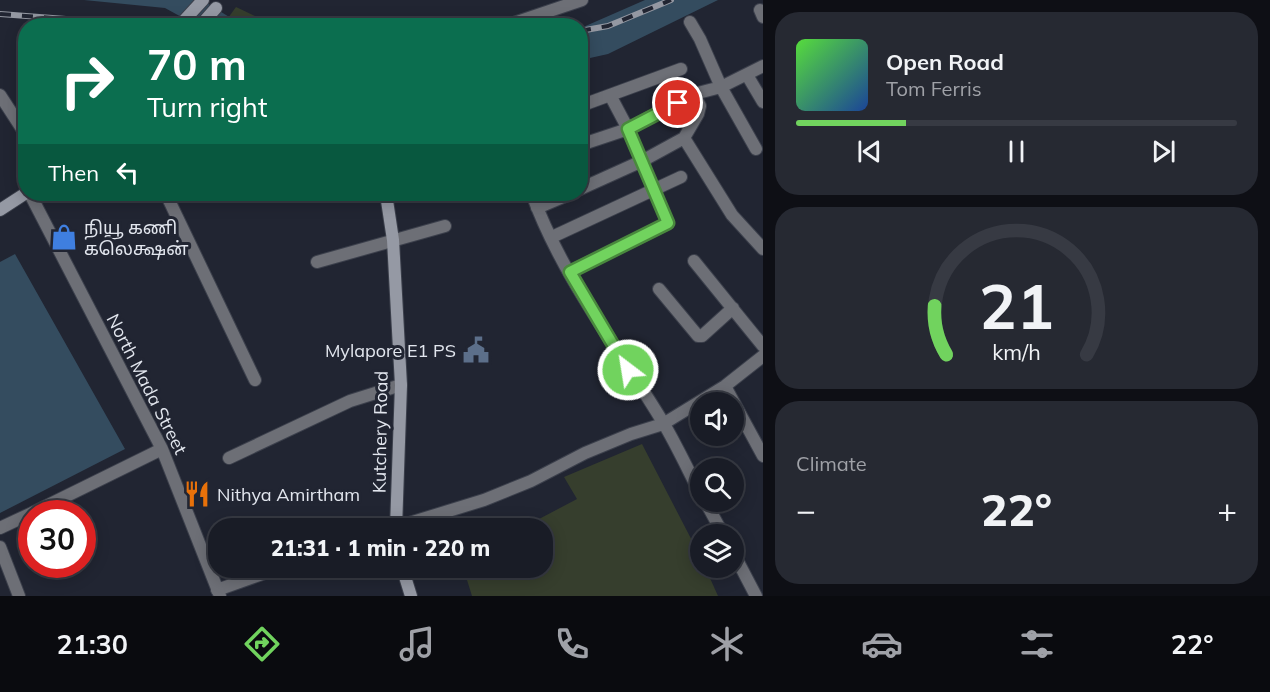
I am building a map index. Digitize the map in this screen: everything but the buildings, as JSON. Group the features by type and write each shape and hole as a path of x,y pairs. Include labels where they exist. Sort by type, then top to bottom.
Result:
{"main road":[{"path":"187,18 204,0"},
{"path":"207,18 216,8"},
{"path":"0,210 18,198"},
{"name":"Kutchery Road","path":"387,201 393,240 401,385 395,518"},
{"path":"405,578 411,596"}],"street":[{"path":"529,18 582,0"},
{"path":"690,22 721,87 756,149"},
{"path":"588,142 628,129 694,94 721,87 763,66"},
{"path":"588,103 681,69"},
{"path":"747,75 763,102"},
{"path":"588,185 642,161 684,138 700,106 694,94"},
{"path":"0,95 18,123"},
{"path":"570,272 668,223 628,129 610,95"},
{"path":"684,138 732,215 763,249"},
{"path":"552,237 681,177"},
{"name":"North Mada Street","path":"34,201 162,449 218,593"},
{"path":"169,201 255,380"},
{"path":"534,201 570,272 663,424 690,474"},
{"path":"537,208 554,201"},
{"path":"317,262 445,226"},
{"path":"694,261 763,346"},
{"path":"659,289 698,336 702,336 733,308"},
{"path":"427,518 484,500 531,481 585,453 630,434 663,424 725,386 763,356"},
{"path":"229,458 350,401 401,385"},
{"path":"725,386 763,456"},
{"path":"58,500 162,449"},
{"path":"0,528 18,520"},
{"path":"0,547 19,596"},
{"path":"744,574 756,596"},
{"path":"218,593 255,578"},
{"path":"749,584 763,579"}],"green space":[{"path":"236,7 264,18 228,18"},
{"path":"642,444 690,537 690,578 710,578 718,596 472,596 466,578 553,578 553,518 541,518 577,499 564,477"}],"water":[{"path":"84,0 202,0 231,18 183,18 165,8"},
{"path":"645,0 718,0 608,54 588,58 588,25"},
{"path":"15,254 125,449 25,500 18,500 18,504 0,513 0,262"}],"railway":[{"path":"588,30 608,26 671,0"},
{"path":"0,14 53,18"}],"place":[{"name":"நியூ கணி கலெக்ஷன்","path":"64,237"},
{"name":"Mylapore E1 PS","path":"476,350"},
{"name":"Nithya Amirtham","path":"197,494"}],"route":[{"path":"628,370 570,272 668,223 628,129 678,103"}]}
